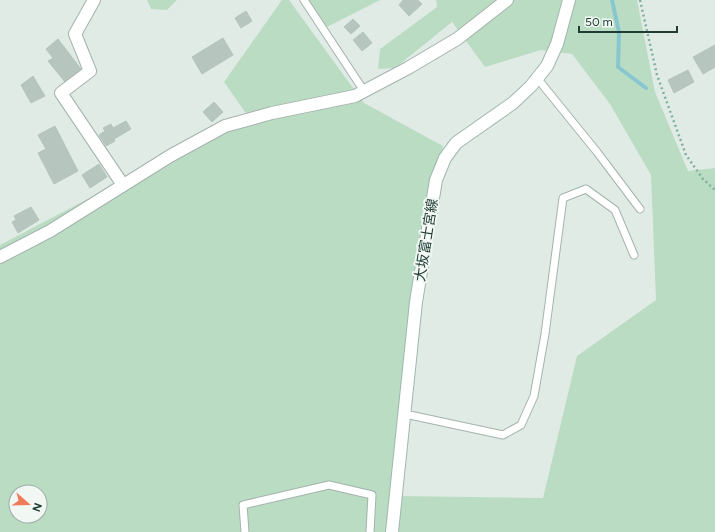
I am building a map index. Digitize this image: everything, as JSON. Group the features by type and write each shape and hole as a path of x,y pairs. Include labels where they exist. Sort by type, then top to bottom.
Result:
{"street":[{"path":"94,0 75,34 90,71 61,93 123,185"},
{"path":"0,257 50,230 170,156 225,126 272,113 355,96 457,40 507,0"},
{"name":"大坂富士宮線","path":"392,532 416,302 436,180 445,158 456,143 513,103 547,66 557,44 569,0"}],"lane":[{"path":"304,0 364,91"},
{"path":"537,78 597,152 640,209"},
{"path":"405,414 503,435 521,426 534,396 545,334 563,198 586,189 615,210 634,255"},
{"path":"245,532 243,505 329,485 372,495 370,532"}],"path":[{"path":"640,0 657,75 686,155 703,179 715,190"}],"green space":[{"path":"147,0 177,0 167,10 151,9"},
{"path":"282,0 289,0 364,103 443,146 396,496 543,498 577,356 656,300 651,175 610,104 572,54 541,50 485,67 452,22 395,68 378,69 380,49 437,7 436,0 637,0 655,92 688,171 715,168 715,532 0,532 0,245 177,152 250,119 224,82"},
{"path":"305,0 380,0 323,29"}],"building":[{"path":"403,0 418,0 422,4 409,16 399,5"},
{"path":"246,11 252,21 241,28 235,18"},
{"path":"353,19 360,26 351,34 344,27"},
{"path":"363,32 372,43 362,51 353,40"},
{"path":"223,38 233,55 202,74 192,57"},
{"path":"58,39 81,69 65,82 48,61 53,58 46,49"},
{"path":"715,45 715,67 703,74 693,57"},
{"path":"688,70 694,82 674,93 668,80"},
{"path":"33,76 45,96 31,103 21,85"},
{"path":"214,102 223,112 212,122 203,112"},
{"path":"126,121 131,129 114,139 115,141 106,146 99,135 105,131 103,128 111,124 113,128"},
{"path":"55,126 78,171 54,184 38,153 46,149 38,135"},
{"path":"99,164 107,177 90,188 82,175"},
{"path":"31,207 39,220 18,233 12,222 16,220 14,216"}],"waterway":[{"path":"612,0 619,32 618,67 646,88"}]}
